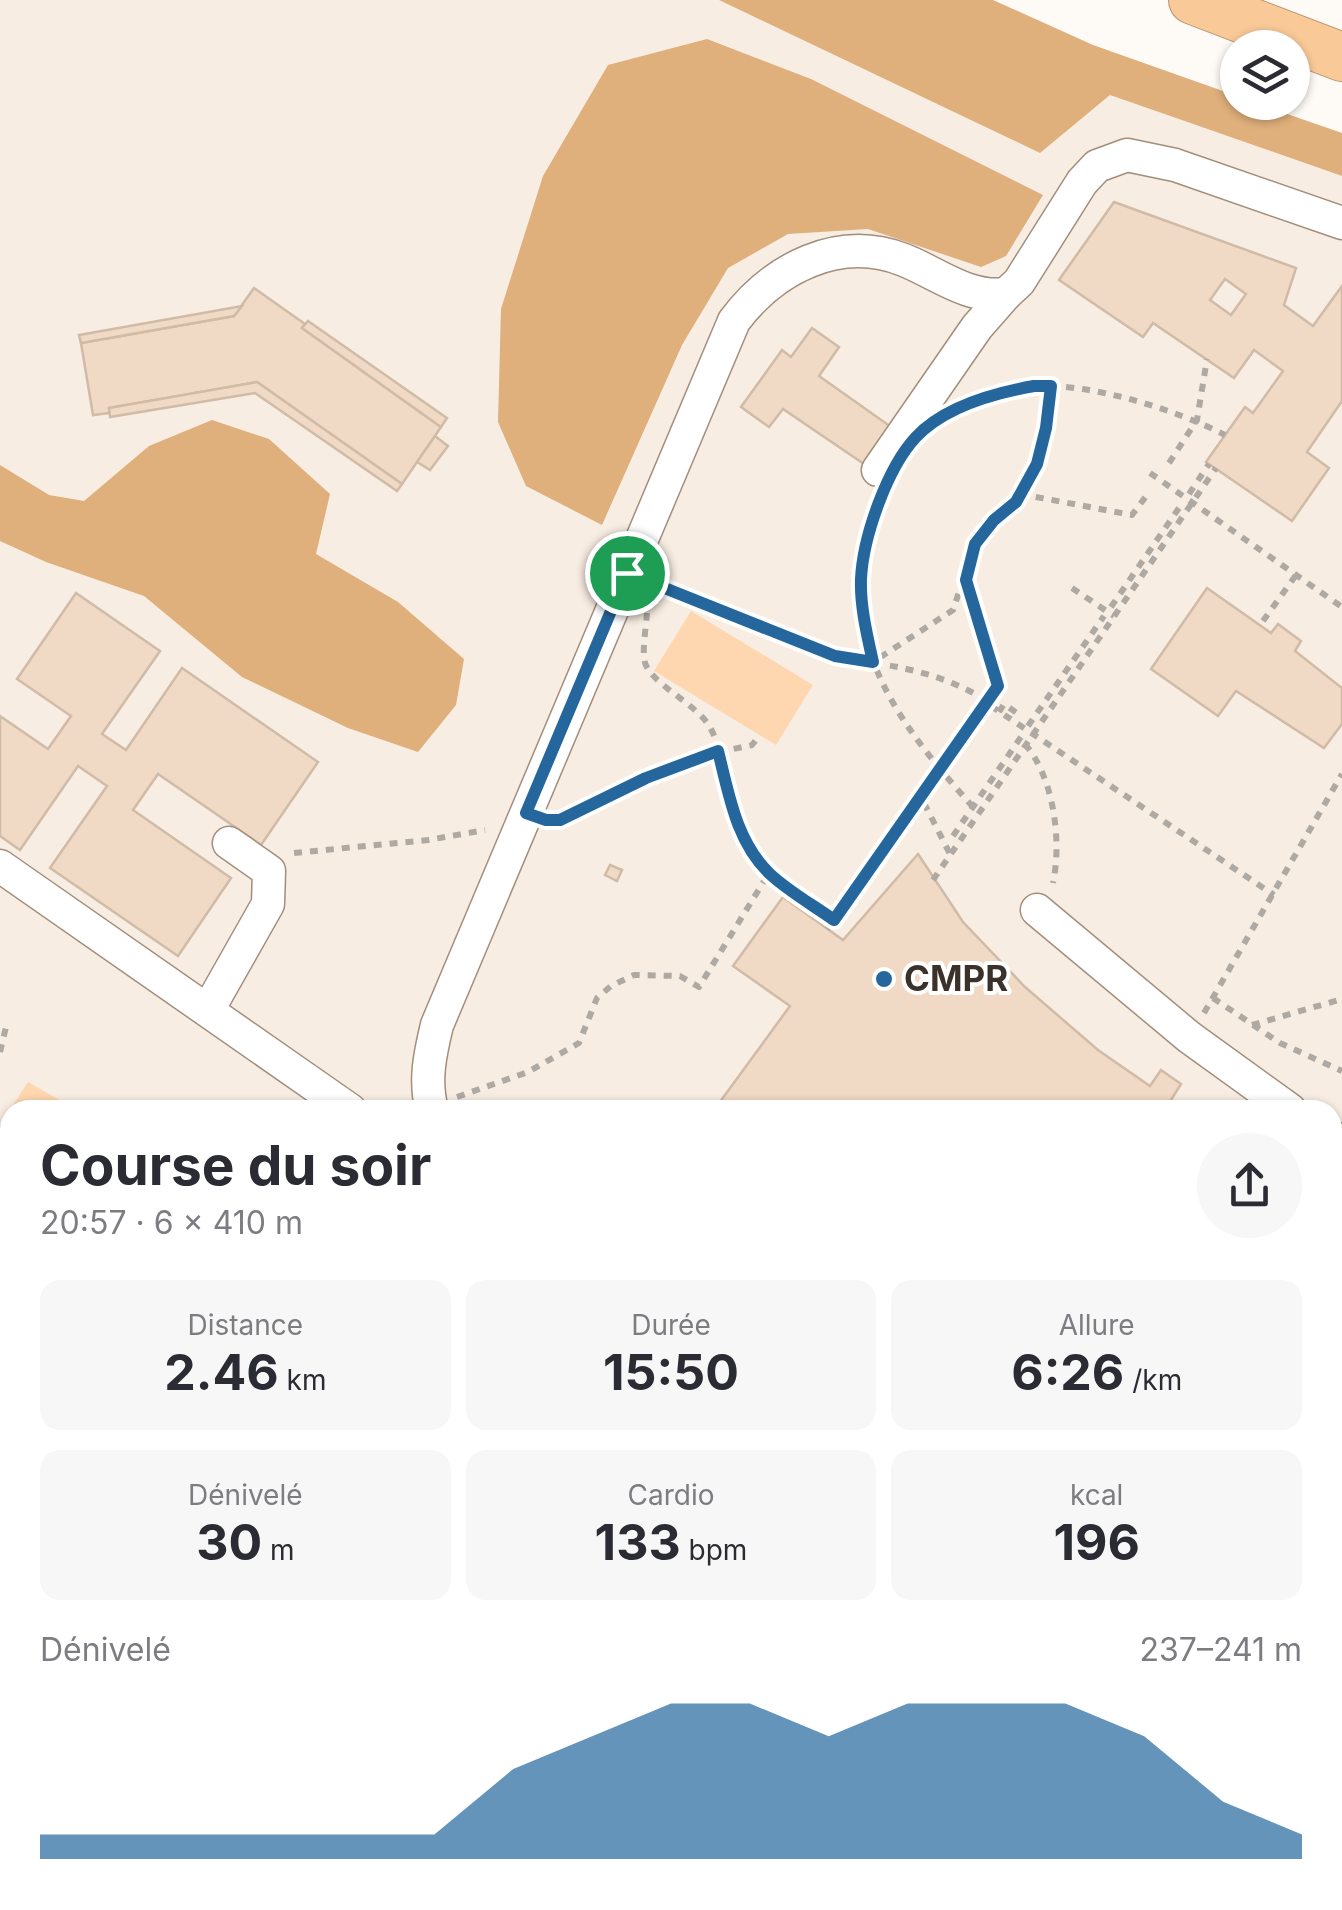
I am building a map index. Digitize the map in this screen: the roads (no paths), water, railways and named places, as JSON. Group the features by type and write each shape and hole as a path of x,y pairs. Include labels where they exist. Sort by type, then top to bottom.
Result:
{"highway":[{"path":"1193,0 1342,56"}],"street":[{"path":"880,483 977,327 1019,282 1096,166 1127,155 1175,165 1342,223"},
{"path":"430,1100 428,1063 437,1026 734,321 749,300 789,269 815,258 863,252 902,259 974,292 1006,294"},
{"path":"208,1010 268,904 268,871 229,843"},
{"path":"0,866 335,1100"},
{"path":"1037,910 1189,1037 1276,1100"}],"place":[{"name":"CMPR","path":"884,979"}]}
